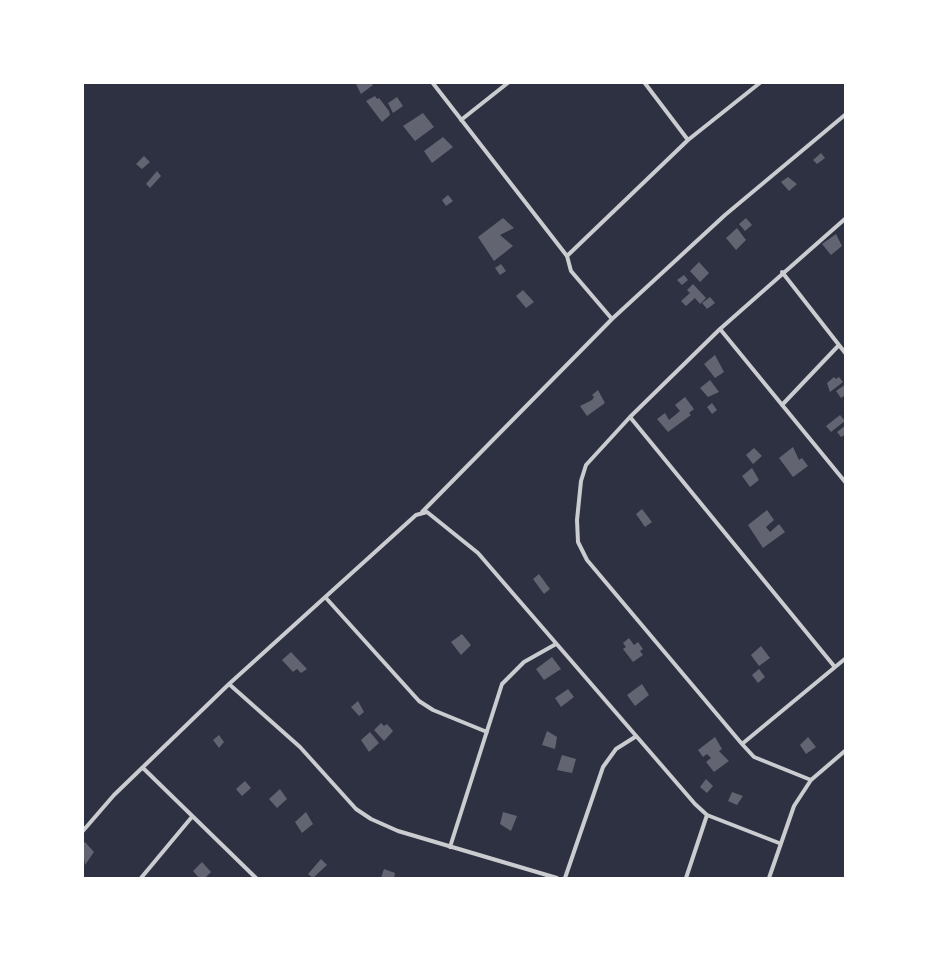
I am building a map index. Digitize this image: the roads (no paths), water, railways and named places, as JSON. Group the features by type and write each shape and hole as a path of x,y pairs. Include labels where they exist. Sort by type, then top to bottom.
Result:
{"street":[{"path":"432,82 567,256 571,270 612,319"},
{"path":"461,120 509,82"},
{"path":"644,82 688,140"},
{"path":"567,256 688,140 761,82"},
{"path":"82,832 114,795 229,684 422,512 612,319 725,215 846,114"},
{"path":"811,780 754,757 742,744 587,560 578,542 578,506 586,465 630,417 720,329 846,218"},
{"path":"782,272 846,354"},
{"path":"720,329 846,483"},
{"path":"782,405 839,345"},
{"path":"630,417 834,666"},
{"path":"422,512 434,515 478,553 634,737 707,814 780,843"},
{"path":"326,598 419,701 433,710 487,732"},
{"path":"450,847 502,684 524,662 556,644"},
{"path":"742,744 846,658"},
{"path":"229,684 300,747 356,808 371,819 398,831 557,879"},
{"path":"565,879 603,767 616,749 634,737"},
{"path":"769,879 794,806 811,780 846,750"},
{"path":"143,768 191,818 256,879"},
{"path":"686,879 707,814"},
{"path":"141,879 191,818"}]}
